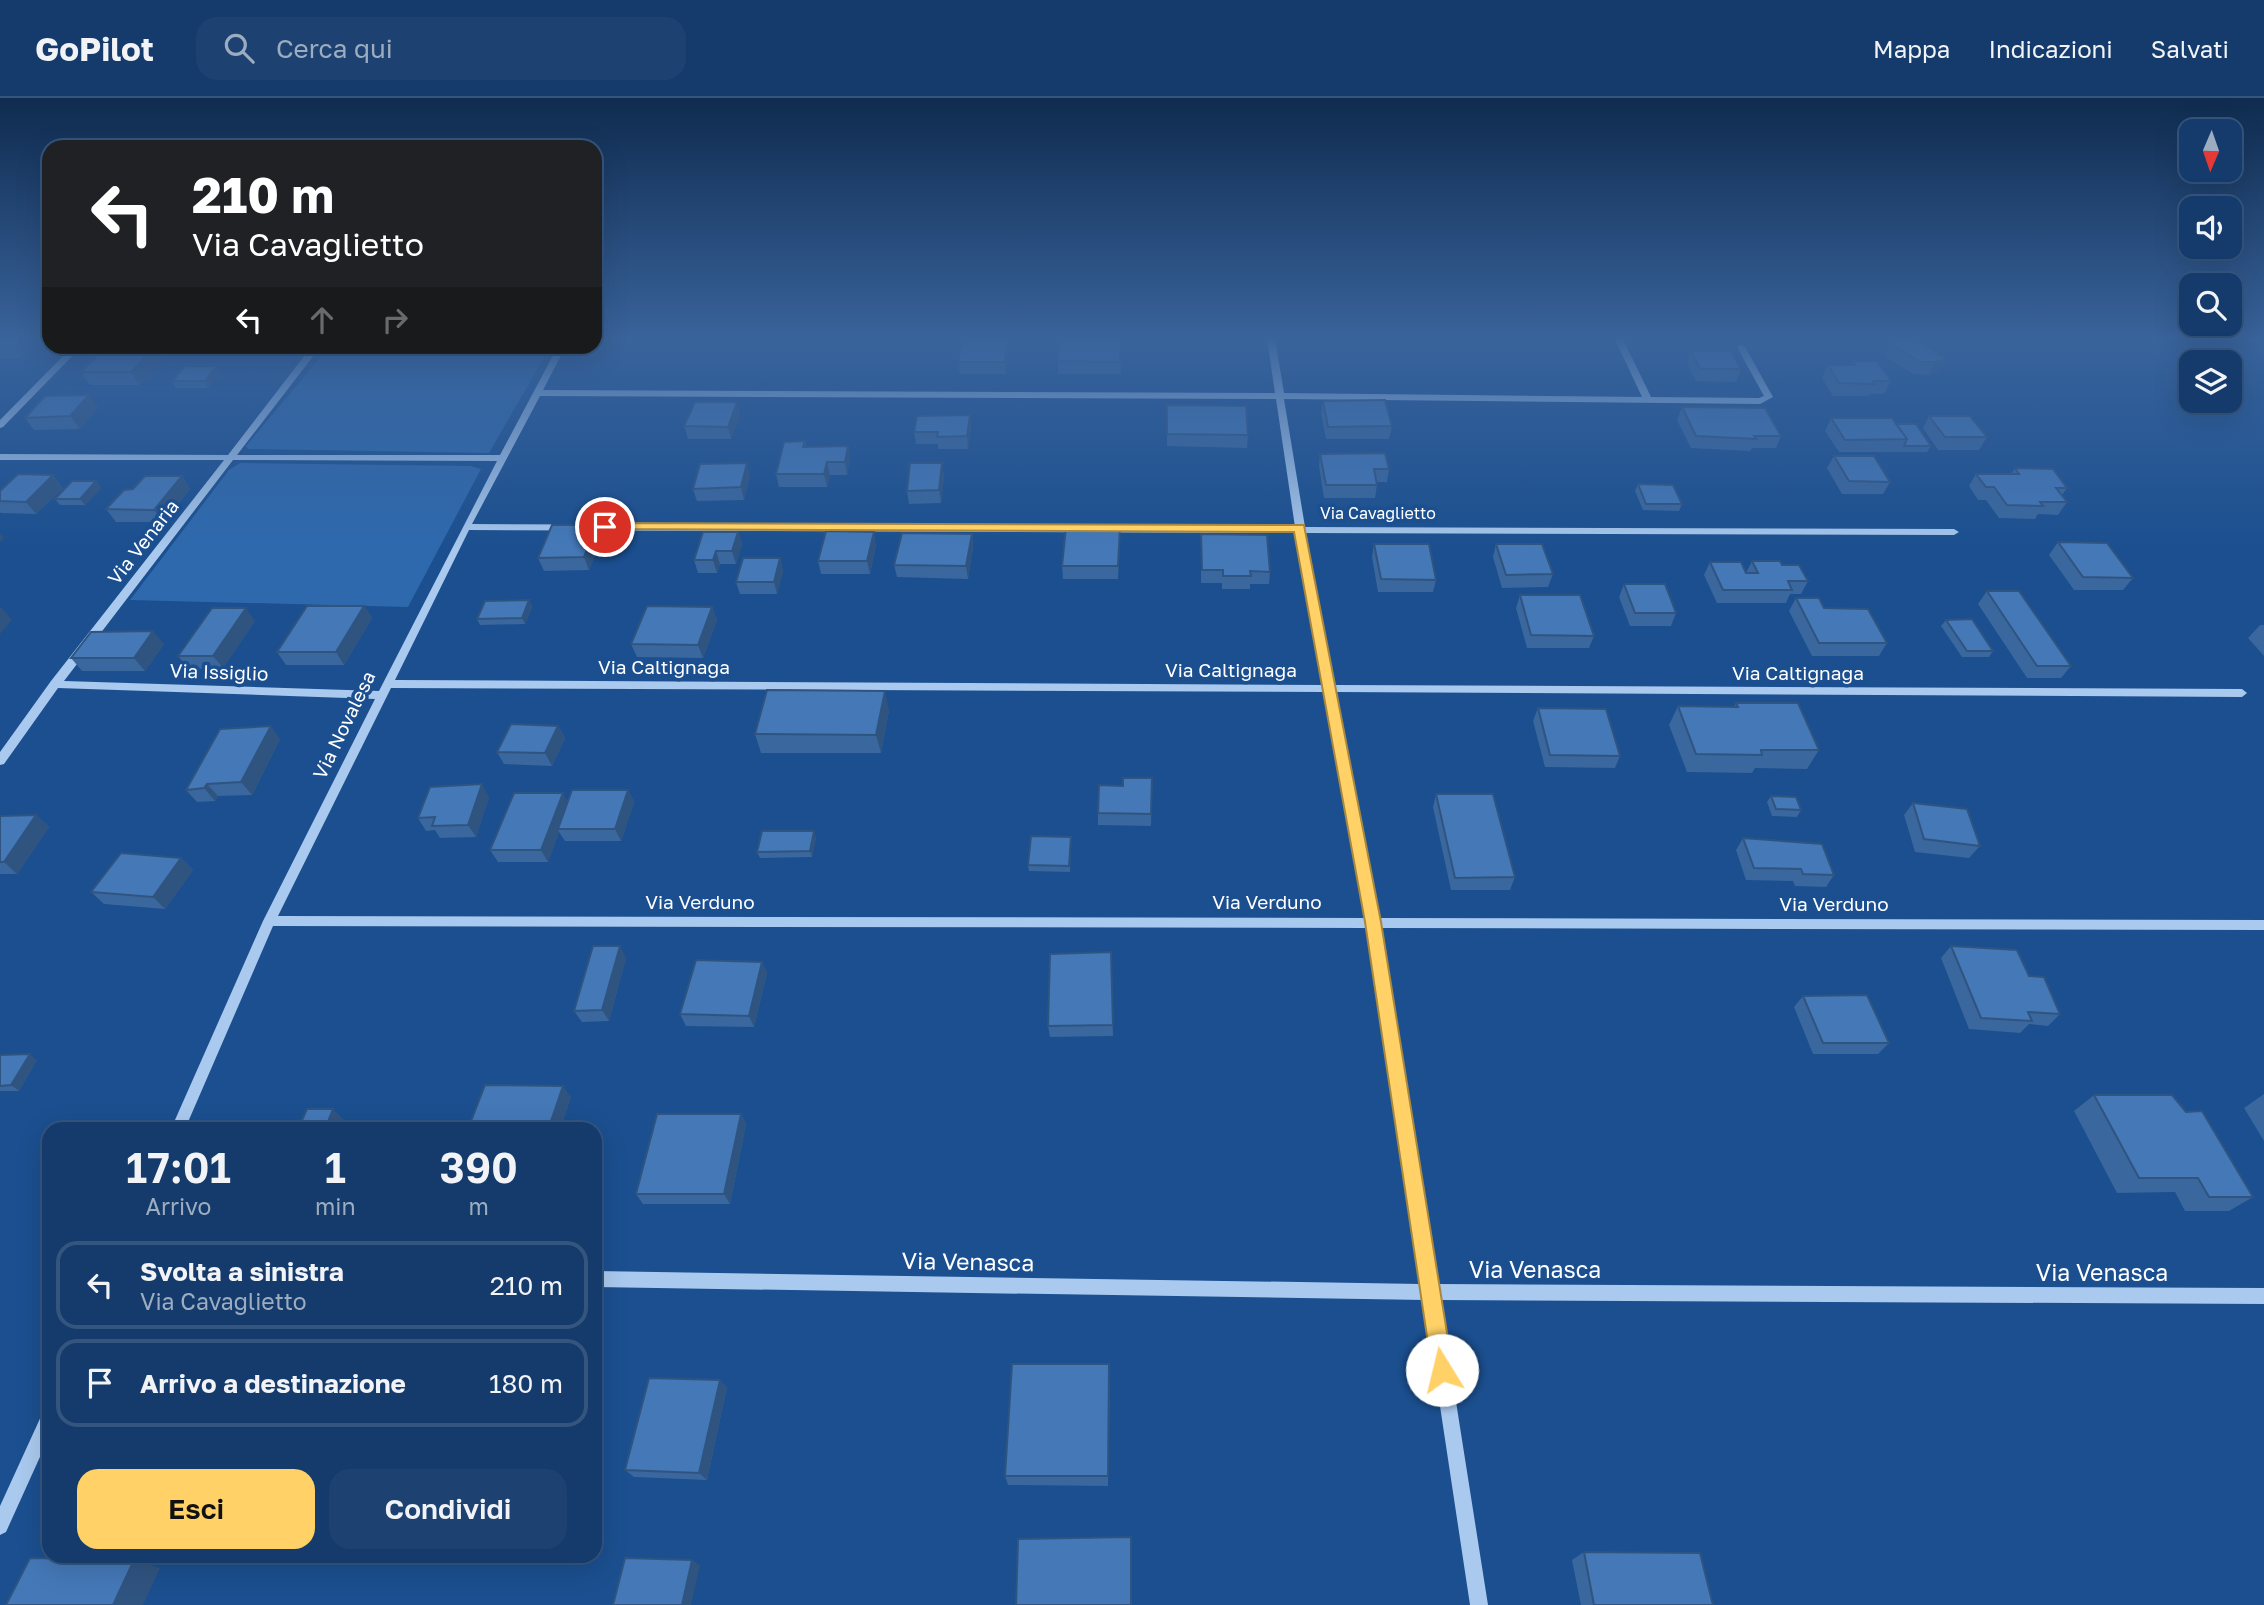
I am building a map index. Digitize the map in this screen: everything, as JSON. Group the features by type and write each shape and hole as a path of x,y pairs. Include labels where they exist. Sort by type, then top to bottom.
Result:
{"street":[{"path":"0,425 15,409"},
{"name":"Via Venaria","path":"0,761 55,684 268,409"},
{"name":"Via Novalesa","path":"181,1122 269,920 466,527 528,409"},
{"path":"1282,409 1300,528 1373,922 1479,1605"},
{"path":"0,457 502,458"},
{"name":"Via Cavaglietto","path":"466,527 1954,532"},
{"name":"Via Issiglio","path":"55,684 385,689"},
{"name":"Via Caltignaga","path":"385,689 1329,688 2242,693"},
{"name":"Via Verduno","path":"269,920 2264,925"},
{"name":"Via Venasca","path":"602,1279 1430,1292 2264,1296"},
{"path":"0,1526 42,1433"}],"shaded area":[{"path":"277,409 514,409 489,453 248,449 246,446"},
{"path":"240,463 471,466 481,469 408,607 130,600 229,470"}],"building":[{"path":"33,409 76,409 70,416 25,418"},
{"path":"692,409 734,409 728,427 684,426"},
{"path":"1167,409 1246,409 1248,435 1167,434"},
{"path":"1325,409 1388,409 1392,426 1328,427"},
{"path":"1683,409 1766,409 1781,436 1754,436 1756,439 1696,436"},
{"path":"970,415 967,436 937,437 938,432 914,432 917,416"},
{"path":"1929,416 1970,416 1987,437 1945,437"},
{"path":"1831,418 1892,418 1907,439 1845,440"},
{"path":"1896,424 1916,424 1931,446 1904,446 1907,439"},
{"path":"805,441 803,447 848,446 845,462 827,462 824,474 776,474 784,442"},
{"path":"1385,453 1389,469 1374,469 1377,485 1326,485 1320,454"},
{"path":"1834,456 1874,456 1890,482 1849,481"},
{"path":"747,463 741,487 693,489 700,464"},
{"path":"910,463 942,463 939,490 907,491"},
{"path":"2015,468 2053,469 2067,488 2056,488 2067,502 2040,502 2043,506 2007,505 1994,487 1986,487 1976,474 2019,474"},
{"path":"18,474 53,475 26,502 0,501 0,491"},
{"path":"145,476 182,476 154,510 106,509 124,490 133,489"},
{"path":"72,481 96,481 80,499 55,499"},
{"path":"1638,484 1673,485 1682,504 1646,504"},
{"path":"552,525 597,525 584,557 538,558"},
{"path":"1066,527 1120,528 1118,566 1062,566"},
{"path":"826,531 874,532 867,561 818,561"},
{"path":"703,532 738,532 732,551 716,551 713,560 694,560"},
{"path":"902,533 972,534 966,566 894,565"},
{"path":"1201,534 1267,535 1270,572 1250,571 1251,576 1223,576 1223,570 1202,570"},
{"path":"2058,542 2107,543 2133,578 2083,577"},
{"path":"1374,544 1429,544 1436,580 1381,579"},
{"path":"1496,544 1542,544 1553,574 1506,575"},
{"path":"743,558 780,558 774,582 736,582"},
{"path":"1752,561 1780,561 1782,565 1799,565 1808,581 1788,581 1792,590 1723,590 1710,562 1741,562 1746,573 1758,573"},
{"path":"1624,584 1665,584 1676,613 1635,613"},
{"path":"1987,591 2019,591 2071,666 2037,666"},
{"path":"1520,595 1580,595 1594,636 1531,635"},
{"path":"1796,598 1819,598 1824,608 1868,609 1887,643 1819,643"},
{"path":"529,600 522,618 477,619 485,601"},
{"path":"307,606 364,606 336,652 277,652"},
{"path":"647,606 712,607 698,645 631,644"},
{"path":"212,608 246,608 213,656 178,656"},
{"path":"1972,619 1993,651 1967,651 1946,620"},
{"path":"153,631 134,658 71,658 91,632"},
{"path":"767,690 885,691 876,735 755,734"},
{"path":"1736,703 1798,703 1819,750 1761,750 1762,755 1696,754 1678,706 1738,707"},
{"path":"1538,708 1606,709 1620,756 1550,755"},
{"path":"511,724 558,726 545,753 497,752"},
{"path":"271,726 241,782 207,784 204,788 186,790 220,729"},
{"path":"1123,778 1152,778 1151,814 1098,813 1099,785 1123,786"},
{"path":"482,784 468,825 432,826 435,817 418,818 430,787"},
{"path":"572,790 628,790 615,829 558,829"},
{"path":"514,793 563,793 541,850 490,850"},
{"path":"1436,794 1493,794 1515,877 1455,878"},
{"path":"1771,796 1796,797 1801,810 1776,809"},
{"path":"1913,803 1967,809 1980,846 1924,839"},
{"path":"36,815 4,862 0,862 0,816"},
{"path":"762,831 814,831 810,851 757,852"},
{"path":"1031,836 1071,837 1069,866 1028,865"},
{"path":"1743,838 1822,844 1834,875 1803,874 1801,869 1754,868"},
{"path":"121,853 181,858 153,897 91,892"},
{"path":"593,946 620,946 602,1010 574,1011"},
{"path":"1951,946 2017,950 2029,976 2044,977 2060,1014 2028,1012 2032,1021 1981,1018"},
{"path":"1111,952 1113,1025 1048,1026 1050,954"},
{"path":"696,960 762,962 749,1016 680,1014"},
{"path":"1867,995 1889,1043 1823,1043 1803,996"},
{"path":"30,1054 11,1085 0,1086 0,1055"},
{"path":"485,1085 563,1086 551,1122 471,1122"},
{"path":"2094,1095 2172,1095 2186,1112 2202,1111 2253,1197 2209,1197 2198,1178 2139,1178"},
{"path":"307,1109 333,1109 328,1122 301,1122"},
{"path":"657,1114 741,1114 724,1194 636,1194"},
{"path":"1012,1364 1109,1364 1108,1476 1005,1476"},
{"path":"649,1378 720,1380 699,1473 625,1470"},
{"path":"1131,1537 1131,1605 1016,1605 1018,1539"},
{"path":"1584,1552 1700,1553 1713,1605 1594,1605"},
{"path":"30,1558 42,1558 42,1563 133,1563 113,1605 6,1605"},
{"path":"625,1558 692,1560 682,1605 613,1605"}],"route":[{"path":"605,527 1300,528 1373,922 1442,1370"}]}
